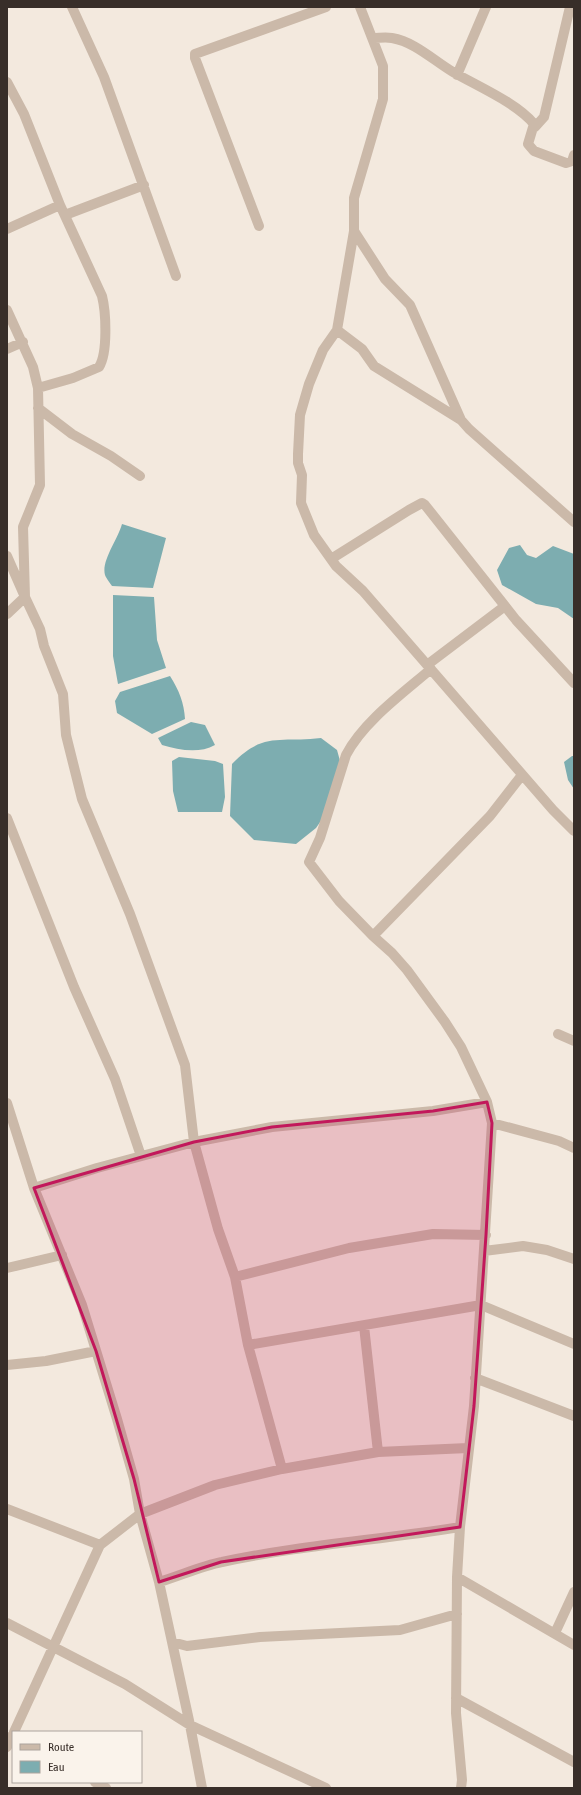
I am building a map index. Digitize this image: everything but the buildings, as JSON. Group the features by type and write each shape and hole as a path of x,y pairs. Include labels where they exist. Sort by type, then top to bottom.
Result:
{"street":[{"path":"72,7 104,77 176,276"},
{"path":"259,226 195,58 195,54 326,7"},
{"path":"360,7 383,66 383,99 354,198 354,231 337,330 323,350 309,384 300,415 298,463 302,475 301,503 314,535 332,560 351,582 363,591 522,775 574,831"},
{"path":"457,75 486,7"},
{"path":"570,7 544,117 535,127 528,144 534,151 566,163 572,161 574,155"},
{"path":"373,38 391,38 408,44 428,54 457,75 493,94 515,108 532,121 535,127"},
{"path":"7,82 24,114 60,205 102,296 105,309 103,357 101,363 96,369 38,388"},
{"path":"65,214 144,185"},
{"path":"7,229 60,205"},
{"path":"354,231 385,279 410,305 461,420"},
{"path":"7,310 33,366 38,388 40,485 23,527 25,597 7,614"},
{"path":"337,330 362,349 374,366 461,420 469,429 573,518"},
{"path":"7,349 23,342"},
{"path":"38,408 72,434 111,456 140,476"},
{"path":"332,560 422,504 426,505 505,606 574,683"},
{"path":"7,556 40,629 44,646 63,694 66,735 82,799 130,914 185,1065 194,1142 218,1229 234,1277 248,1345 282,1469"},
{"path":"460,1788 462,1780 456,1698 457,1577 460,1527 474,1406 492,1123 488,1102 461,1047 445,1022 407,970 326,886 309,860 320,838 346,755 351,744 429,667 505,606"},
{"path":"373,936 490,816 522,775"},
{"path":"7,818 74,987 114,1079 141,1156"},
{"path":"558,1034 574,1041"},
{"path":"34,1188 97,1168 194,1142 272,1127 433,1111 488,1102"},
{"path":"7,1103 34,1188 82,1305 134,1479 140,1514 159,1582 202,1788"},
{"path":"492,1123 559,1141 574,1148"},
{"path":"234,1277 349,1248 418,1236 433,1234 486,1235"},
{"path":"484,1251 523,1246 547,1250 574,1259"},
{"path":"7,1268 62,1255"},
{"path":"248,1345 481,1305 574,1344"},
{"path":"364,1326 378,1452"},
{"path":"7,1365 46,1361 96,1351"},
{"path":"476,1378 574,1416"},
{"path":"14,1731 100,1546 140,1514 215,1486 282,1469 378,1452 468,1448"},
{"path":"7,1509 100,1546"},
{"path":"159,1582 221,1562 302,1548 418,1534 460,1527"},
{"path":"457,1577 574,1645"},
{"path":"555,1633 574,1592"},
{"path":"172,1642 187,1646 260,1637 400,1630 457,1614"},
{"path":"7,1623 124,1684 190,1726 326,1788"},
{"path":"456,1698 574,1762"},
{"path":"7,1747 12,1735"},
{"path":"97,1783 106,1788"}],"highlighted area":[{"path":"487,1102 492,1123 486,1235 474,1406 460,1527 221,1562 159,1582 134,1479 96,1351 34,1188 194,1142 272,1127 433,1111"}],"water":[{"path":"122,524 166,538 153,588 112,586 105,575 105,563"},
{"path":"520,545 527,555 536,558 553,546 574,554 574,619 558,608 536,604 502,585 497,570 509,548"},
{"path":"113,595 154,597 157,640 166,668 118,684 113,656"},
{"path":"170,676 176,686 184,708 185,719 152,734 117,713 115,701 120,692"},
{"path":"191,722 205,725 215,745 202,750 182,750 162,745 158,738"},
{"path":"321,738 337,750 342,768 332,805 316,828 296,844 254,840 230,816 232,764 253,747 273,740"},
{"path":"574,756 574,789 568,780 564,762"},
{"path":"179,757 215,761 223,764 225,797 222,812 178,812 173,791 172,761"}]}
